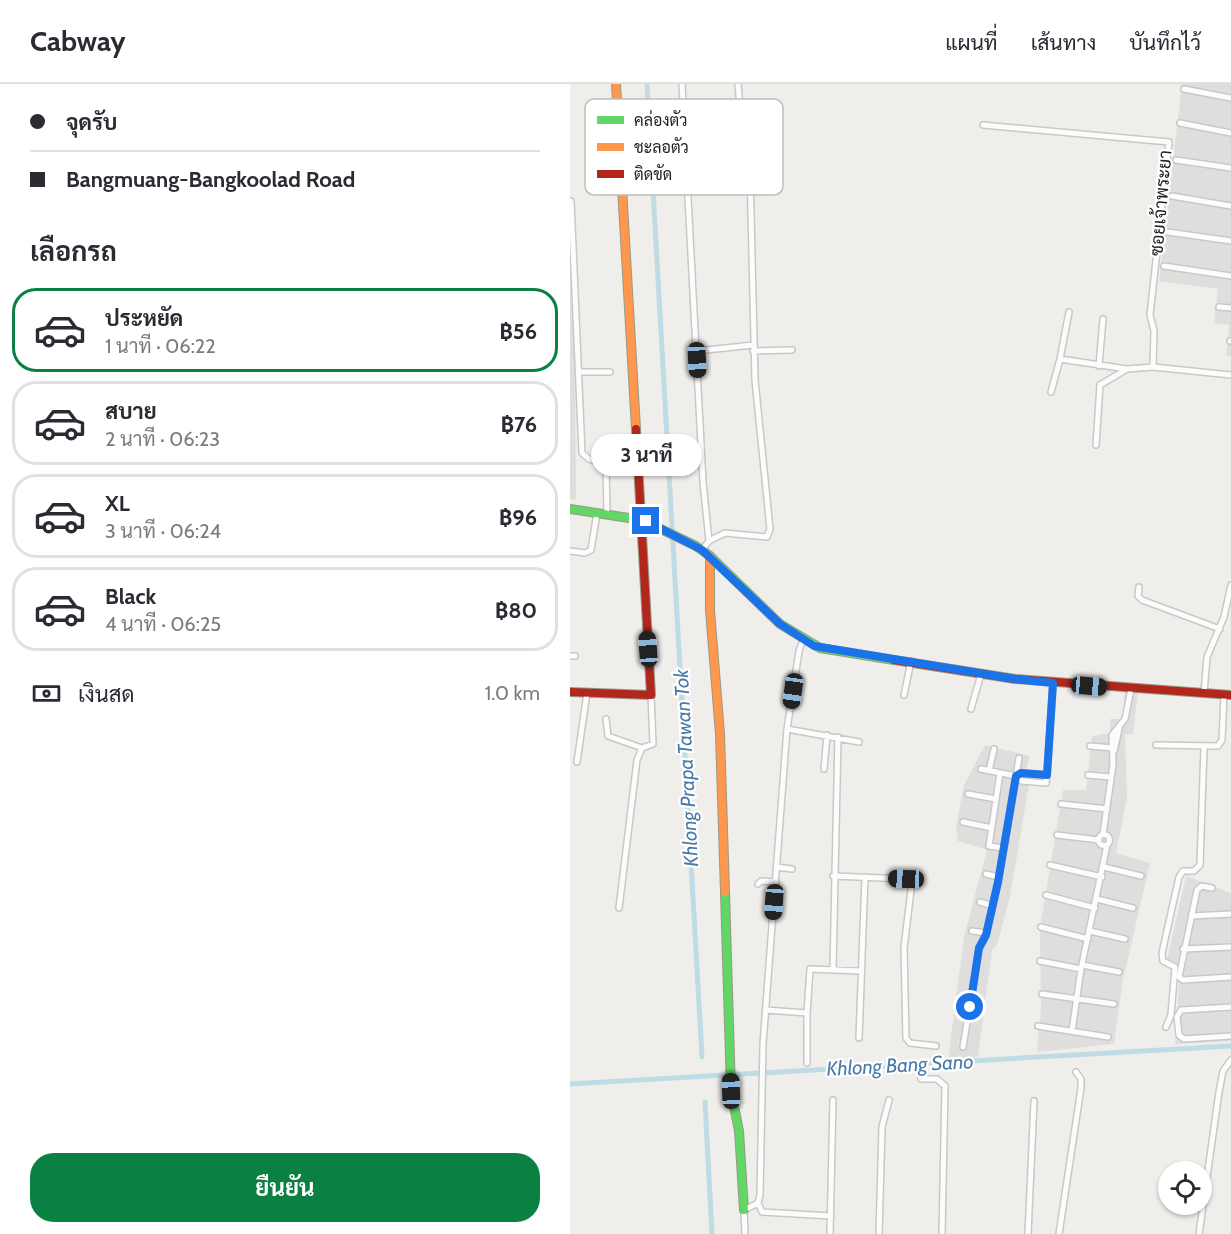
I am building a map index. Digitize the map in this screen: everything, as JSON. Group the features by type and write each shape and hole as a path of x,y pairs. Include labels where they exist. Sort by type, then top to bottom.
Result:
{"street":[{"path":"616,84 617,99"},
{"path":"682,84 683,99"},
{"path":"738,84 739,99"},
{"path":"1185,89 1231,98"},
{"path":"1180,123 1231,133"},
{"name":"ซอยเจ้าพระยา","path":"983,125 1169,142 1150,315 1154,331 1153,368"},
{"path":"1176,160 1231,168"},
{"path":"606,719 608,736 642,748 653,744 644,520 623,195"},
{"path":"689,195 709,541"},
{"path":"699,548 724,533 764,537 769,534 753,348 750,195"},
{"path":"1172,196 1231,206"},
{"path":"571,201 582,453 589,459 606,463 607,514"},
{"path":"1168,232 1231,241"},
{"path":"1164,266 1231,276"},
{"path":"1219,307 1231,308"},
{"path":"1051,392 1069,312"},
{"path":"1099,366 1103,319"},
{"path":"697,351 753,348 792,350"},
{"path":"1060,359 1127,369 1153,368 1231,375"},
{"path":"1096,445 1100,385 1127,369"},
{"path":"579,372 610,372"},
{"path":"570,510 644,520 699,548 711,556 780,624 803,640 820,648 1053,683 1228,695 1221,744 1215,747 1156,745"},
{"path":"570,551 585,553 591,550 597,513"},
{"path":"711,556 710,610 720,734 731,1091 740,1131 745,1234"},
{"path":"1204,693 1207,657 1220,629 1231,585"},
{"path":"1139,587 1138,596 1142,600 1220,629"},
{"path":"803,640 799,651 788,729 762,1067 761,1179 758,1203 762,1212 831,1216"},
{"path":"904,695 911,661"},
{"path":"971,709 981,674"},
{"path":"981,769 1016,776 1022,781 1046,783 1053,683"},
{"path":"1107,844 1102,844 1101,837 1111,777 1112,735 1126,715 1131,689"},
{"path":"570,692 651,695"},
{"path":"577,762 587,693"},
{"path":"788,729 838,736 859,742"},
{"path":"824,769 827,735"},
{"path":"833,969 833,876 838,736"},
{"path":"1090,746 1113,750"},
{"path":"1166,1027 1171,1015 1174,967 1163,961 1162,953 1179,877 1183,871 1194,871 1200,865 1204,747"},
{"path":"619,908 633,786 642,748"},
{"path":"988,771 994,749"},
{"path":"963,1047 979,948 986,933 993,906 1019,758"},
{"path":"1000,773 989,846 1003,848"},
{"path":"1016,776 1021,773 1047,775"},
{"path":"1088,775 1111,777"},
{"path":"968,794 996,799"},
{"path":"1061,804 1107,809"},
{"path":"963,822 992,828"},
{"path":"1057,835 1110,838 1082,967 1072,1031"},
{"path":"1050,865 1102,878"},
{"path":"777,867 792,869"},
{"path":"1104,867 1141,876"},
{"path":"986,874 998,877"},
{"path":"833,876 906,879 912,882 904,948 906,1038 910,1043 936,1046"},
{"path":"859,1038 865,877"},
{"path":"758,884 761,881 776,882"},
{"path":"1212,888 1202,886 1198,888 1179,974 1181,979 1231,977"},
{"path":"1046,895 1095,908"},
{"path":"1097,899 1133,908"},
{"path":"980,902 993,906"},
{"path":"1191,916 1231,914"},
{"path":"1041,927 1088,939"},
{"path":"972,931 986,933"},
{"path":"1090,931 1125,939"},
{"path":"1183,950 1231,947"},
{"path":"1040,961 1119,972"},
{"path":"807,1062 810,969 861,971"},
{"path":"1042,994 1114,1004"},
{"path":"1231,1007 1181,1010 1177,1026 1179,1035 1184,1039 1231,1036"},
{"path":"766,1010 807,1013"},
{"path":"1038,1026 1108,1037"},
{"path":"1199,1234 1218,1092 1223,1071 1231,1060"},
{"path":"1059,1234 1081,1088 1081,1079 1076,1072"},
{"path":"921,1079 941,1080 945,1086 942,1234"},
{"path":"830,1234 833,1100"},
{"path":"879,1234 882,1127 889,1100"},
{"path":"1028,1234 1034,1101"},
{"path":"744,1210 758,1203"}],"shaded area":[{"path":"1182,84 1231,84 1231,356 1226,355 1229,325 1214,323 1218,289 1159,281"},
{"path":"570,253 575,356 576,500 570,499"},
{"path":"1124,691 1138,693 1133,734 1125,735 1127,798 1116,853 1150,863 1123,980 1114,1044 1037,1052 1041,1008 1040,927 1063,790 1086,790 1092,736 1110,733 1110,719 1124,719"},
{"path":"985,745 1030,756 1025,772 1031,773 1010,897 997,945 992,950 978,1057 948,1060 964,937 987,850 958,841 956,826 964,785"},
{"path":"1186,876 1231,893 1231,1041 1175,1044 1180,964 1167,960"}],"waterway":[{"name":"Khlong Prapa Tawan Tok","path":"647,84 648,99"},
{"name":"Khlong Prapa Tawan Tok","path":"653,195 702,1057"},
{"name":"Khlong Bang Sano","path":"570,1084 1231,1046"},
{"name":"Khlong Prapa Tawan Tok","path":"705,1102 712,1234"}],"traffic: fast":[{"path":"570,509 642,520 696,546 710,556 780,624 820,648 894,660"},
{"path":"725,892 731,1091 739,1131 744,1210"}],"traffic: slow":[{"path":"616,84 617,99"},
{"path":"622,195 636,429"},
{"path":"710,556 710,610 720,734 725,892"}],"traffic: jam":[{"path":"570,692 651,695 636,429"},
{"path":"894,660 1015,679 1231,695"}],"route":[{"path":"646,521 711,556 780,624 814,646 962,671 1053,683 1047,775 1021,773 1016,776 998,882 986,935 979,948 970,1007"}]}
